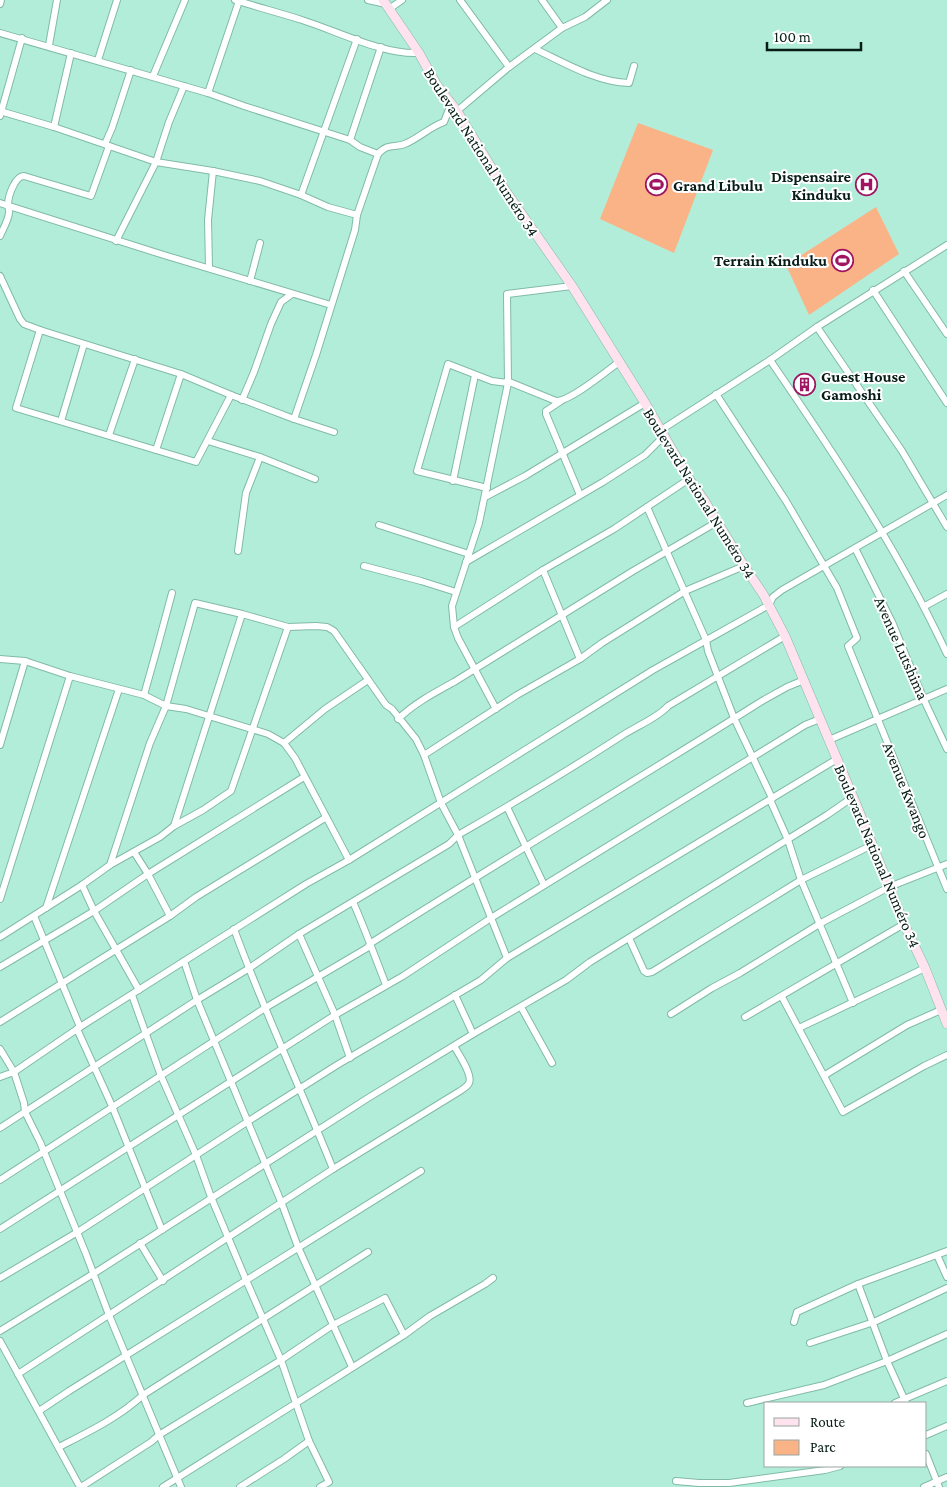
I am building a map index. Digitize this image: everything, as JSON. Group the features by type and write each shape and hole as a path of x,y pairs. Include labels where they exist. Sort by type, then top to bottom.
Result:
{"main road":[{"name":"Boulevard National Numéro 34","path":"386,4 505,190 572,286 645,403 689,479 769,605 786,636 904,924 926,968 947,1024"}],"street":[{"path":"0,4 1,0"},
{"path":"48,45 57,0"},
{"path":"98,60 117,0"},
{"path":"153,76 185,0"},
{"path":"368,0 386,4 402,0"},
{"path":"460,0 509,67"},
{"path":"542,0 562,28"},
{"path":"294,419 316,355 355,230 357,215 378,154 384,148 404,144 444,122 454,108 562,28 585,17 607,0"},
{"path":"208,93 237,1 301,19 381,47 409,54 419,53"},
{"path":"0,33 48,45 208,93 350,140 360,148 378,154"},
{"path":"22,38 0,113 54,127 156,162 260,181 301,195 328,207 357,215"},
{"path":"301,195 357,39"},
{"path":"350,140 381,47"},
{"path":"536,49 613,82 629,83 634,66"},
{"path":"54,127 72,53"},
{"path":"0,236 9,215 8,206 16,180 20,176 92,196 131,70"},
{"path":"116,241 156,162 169,122 184,86"},
{"path":"208,267 208,220 213,171"},
{"path":"0,203 116,241 331,305"},
{"path":"250,281 260,242"},
{"path":"466,562 603,482 645,455 663,433 716,394 873,290 947,245"},
{"path":"904,271 947,334"},
{"path":"0,276 24,324 181,374 242,400 334,432"},
{"path":"496,710 469,662 454,627 452,606 480,523 508,382 507,294 572,286"},
{"path":"873,290 947,403"},
{"path":"242,400 254,372 270,324 281,302 292,294"},
{"path":"817,327 884,422 947,527"},
{"path":"40,330 16,408 196,462 231,395"},
{"path":"61,421 84,344"},
{"path":"109,435 135,359"},
{"path":"770,360 874,519 925,606 947,654"},
{"path":"580,495 546,411 586,386 619,362"},
{"path":"487,488 417,471 448,364 492,381 508,382 556,401 561,401"},
{"path":"156,450 181,374"},
{"path":"453,481 475,375"},
{"path":"716,394 786,501 824,566"},
{"path":"486,497 525,476 645,403"},
{"path":"208,441 260,457 315,479"},
{"path":"238,551 246,493 260,457"},
{"path":"454,627 689,479"},
{"path":"0,1077 14,1072 234,929 306,884 349,860 653,670 769,605 773,597 782,590 947,495"},
{"path":"646,507 706,640 708,651 734,718 772,798 771,802 853,1003"},
{"path":"398,719 418,702 717,522"},
{"path":"379,525 469,554"},
{"name":"Avenue Lutshima","path":"855,548 892,622 924,700 947,749"},
{"path":"364,566 456,592"},
{"path":"424,755 517,695 580,659 602,643 685,592 744,566"},
{"name":"Avenue Kwango","path":"824,566 837,588 857,638 848,646 947,889"},
{"path":"543,570 580,659"},
{"path":"144,695 172,593"},
{"path":"925,606 947,594"},
{"path":"110,865 150,744 166,706 195,603 205,604 213,608 288,627 327,627 334,631 368,680 416,739 424,755 441,803 458,835 507,958"},
{"path":"174,826 242,614"},
{"path":"0,937 110,865 160,837 174,826 203,810 231,791 288,627"},
{"path":"0,1128 248,969 298,934 448,844 458,835 553,780 641,723 662,713 668,706 786,636"},
{"path":"0,659 25,661 70,676 144,695 166,706 186,709 268,734 284,743 349,860"},
{"path":"0,745 25,661"},
{"path":"0,899 70,676"},
{"path":"284,743 324,709 368,680"},
{"path":"0,1180 265,1008 367,948 371,943 734,718 787,687 804,680"},
{"path":"46,908 119,689"},
{"path":"829,740 947,689"},
{"path":"0,1229 544,885 805,725 820,719"},
{"path":"0,1278 76,1233 300,1088 481,980 507,958 837,759"},
{"path":"0,967 94,911 148,874 304,777"},
{"path":"0,1331 93,1274 317,1130 473,1034 566,980 590,962 788,840 853,797"},
{"path":"508,807 544,885"},
{"path":"0,1022 116,951 196,897 325,818"},
{"path":"629,938 644,971 647,973 652,972 802,880 872,845"},
{"path":"134,852 170,916"},
{"path":"671,1014 821,923 889,887 947,864"},
{"path":"82,885 94,911 139,990"},
{"path":"353,902 371,943 374,956 386,985"},
{"path":"34,916 46,941 94,1066 162,1230"},
{"path":"745,1017 904,924"},
{"path":"234,929 248,969 333,1169"},
{"path":"298,934 335,1016 350,1058"},
{"path":"184,961 197,1000 298,1247 352,1367"},
{"path":"799,1028 926,968"},
{"path":"132,995 161,1076 281,1360 310,1441 329,1482 320,1487"},
{"path":"455,995 473,1034"},
{"path":"782,997 843,1112 947,1055"},
{"path":"520,1007 552,1063"},
{"path":"825,1075 907,1025 941,1010"},
{"path":"18,1374 282,1204 333,1169 460,1091 469,1084 469,1074 454,1046"},
{"path":"0,1049 14,1072 25,1112 60,1190 109,1315 181,1487"},
{"path":"39,1411 422,1171"},
{"path":"140,1243 163,1281"},
{"path":"794,1322 797,1312 858,1284 947,1251"},
{"path":"59,1447 109,1421 130,1407 143,1395 368,1252"},
{"path":"937,1255 947,1277"},
{"path":"163,1487 430,1316 493,1278"},
{"path":"858,1284 874,1322 887,1361 905,1401 947,1381"},
{"path":"810,1344 874,1322 947,1288"},
{"path":"0,1341 80,1487 333,1325 385,1298 404,1334"},
{"path":"747,1403 824,1385 887,1361 947,1334"},
{"path":"927,1435 947,1426"},
{"path":"240,1487 310,1441"},
{"path":"927,1456 938,1484"},
{"path":"676,1481 728,1483 836,1467"},
{"path":"924,1487 938,1484 947,1477"}],"green space":[{"name":"Grand Libulu","path":"638,123 713,150 674,253 600,219"},
{"name":"Terrain Kinduku","path":"876,207 899,254 809,315 786,265"}],"place":[{"name":"Grand Libulu","path":"657,185"},
{"name":"Dispensaire Kinduku","path":"867,185"},
{"name":"Terrain Kinduku","path":"843,260"},
{"name":"Guest House Gamoshi","path":"805,385"}]}
